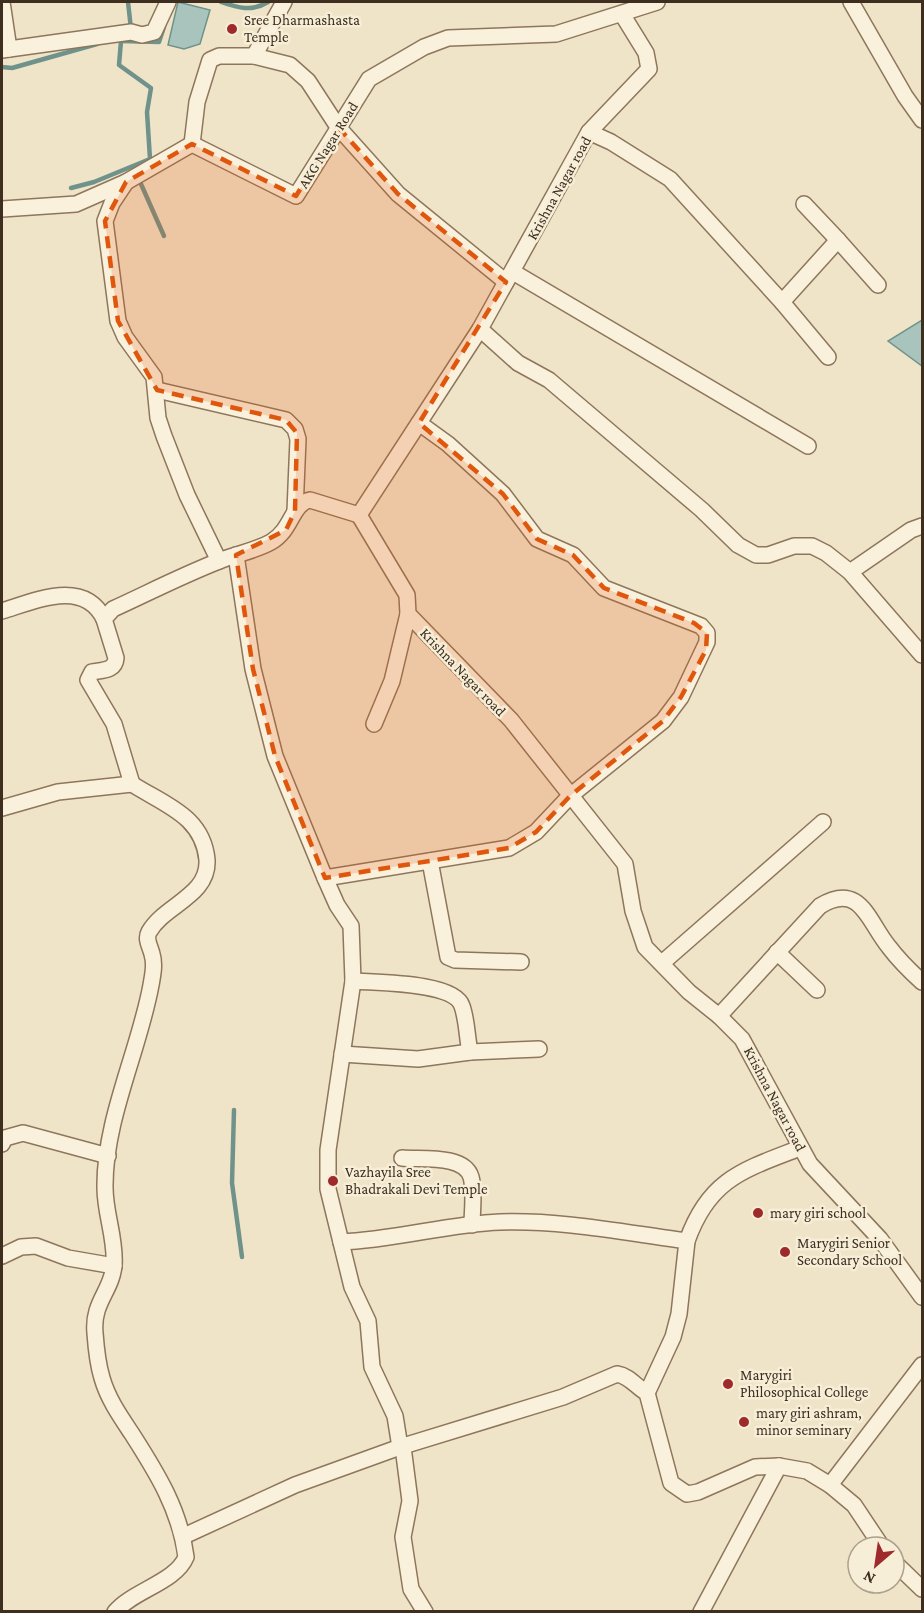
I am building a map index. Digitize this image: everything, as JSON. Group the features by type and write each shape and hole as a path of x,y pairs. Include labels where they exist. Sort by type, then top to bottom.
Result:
{"street":[{"path":"2,2 5,50 131,32 142,35 154,32 168,2"},
{"path":"254,56 284,2"},
{"name":"AKG Nagar Road","path":"192,144 296,196 369,79 424,47 448,38 556,34 622,15 657,2"},
{"path":"851,2 905,96 922,120"},
{"name":"Krishna Nagar road","path":"622,15 646,53 649,69 589,132 480,329 359,515 408,595 408,614 511,720 625,864 639,935 645,947 689,992 719,1016 742,1039 810,1164 880,1239 922,1297"},
{"path":"2,209 76,204 126,182 192,144 197,102 210,60 219,56 254,56 290,65 308,81 338,127 398,194 509,277 808,446"},
{"path":"589,132 611,142 670,179 782,302 828,357"},
{"path":"126,182 112,203 105,221 109,267 118,321 125,337 148,366 157,390 158,418 164,436 187,495 219,561"},
{"path":"804,204 878,285"},
{"path":"782,302 838,240"},
{"path":"480,329 518,363 549,380 702,510 738,545 756,555 768,555 794,546 812,546 850,572 922,655"},
{"path":"157,390 286,420 295,429 298,439 295,511"},
{"path":"325,878 509,848 536,832 570,796 663,721 681,697 706,650 707,633 694,622 604,588 573,555 537,539 503,494 448,444 419,423"},
{"path":"104,619 113,609 281,536 295,511 303,502 310,500 359,515"},
{"path":"850,572 911,530 922,526"},
{"path":"236,555 253,669 275,756 325,878 351,926 353,981 328,1150 328,1189 352,1287 368,1321 372,1367 395,1416 410,1501 403,1537 411,1589 426,1611"},
{"path":"2,611 64,595 91,600 98,606 116,658 115,665 111,669 92,672 88,680 114,724 132,784"},
{"path":"374,724 392,681 408,614"},
{"path":"2,808 58,792 132,784 186,816 198,828 207,861 202,881 196,890 169,910 149,932 147,939 154,965 108,1156 105,1189 114,1266 109,1286 98,1302 95,1331 101,1378 113,1404 165,1485 184,1536 186,1557 182,1564 154,1586 123,1603 115,1611"},
{"path":"662,963 823,822"},
{"path":"430,861 448,957 521,962"},
{"path":"719,1016 820,906 832,898 850,898 865,909 888,947 922,982"},
{"path":"777,952 817,990"},
{"path":"353,981 436,989 455,996 462,1006 470,1052"},
{"path":"342,1054 418,1059 470,1052 539,1049"},
{"path":"2,1144 5,1138 23,1133 108,1156"},
{"path":"800,1148 766,1161 719,1186 696,1217 687,1240 680,1314 673,1337 647,1393 672,1483 681,1491 687,1494 698,1492 755,1467 779,1466 807,1471 830,1485 854,1505 874,1535"},
{"path":"402,1158 455,1162 466,1168 471,1178 472,1225"},
{"path":"341,1242 412,1235 472,1225 529,1222 687,1240"},
{"path":"2,1256 21,1247 36,1246 68,1258 114,1266"},
{"path":"830,1485 922,1365"},
{"path":"184,1536 295,1485 401,1447 563,1397 617,1374 630,1378 636,1387 647,1393"},
{"path":"701,1611 779,1466"},
{"path":"906,1574 922,1589"}],"highlighted area":[{"path":"338,127 398,194 506,282 419,423 503,494 537,539 573,555 604,588 694,623 707,633 706,650 681,697 663,721 570,796 536,832 509,848 325,878 275,756 253,669 236,555 286,530 295,511 297,433 286,420 157,390 118,321 109,267 105,221 126,182 192,144 296,196"}],"water":[{"path":"178,2 210,10 200,44 184,49 168,45"},
{"path":"922,320 922,366 888,341"}],"waterway":[{"path":"128,2 131,29"},
{"path":"221,2 245,8 256,7 268,2"},
{"path":"121,41 159,42 164,27"},
{"path":"71,188 94,182 150,159 147,112 151,88 119,65 121,41"},
{"path":"2,67 12,68 97,44"},
{"path":"141,184 164,236"},
{"path":"234,1110 232,1183 242,1257"}],"place":[{"name":"Sree Dharmashasta Temple","path":"232,29"},
{"name":"Vazhayila Sree Bhadrakali Devi Temple","path":"333,1181"},
{"name":"mary giri school","path":"758,1213"},
{"name":"Marygiri Senior Secondary School","path":"785,1252"},
{"name":"Marygiri Philosophical College","path":"728,1384"},
{"name":"mary giri ashram, minor seminary","path":"744,1422"}]}
